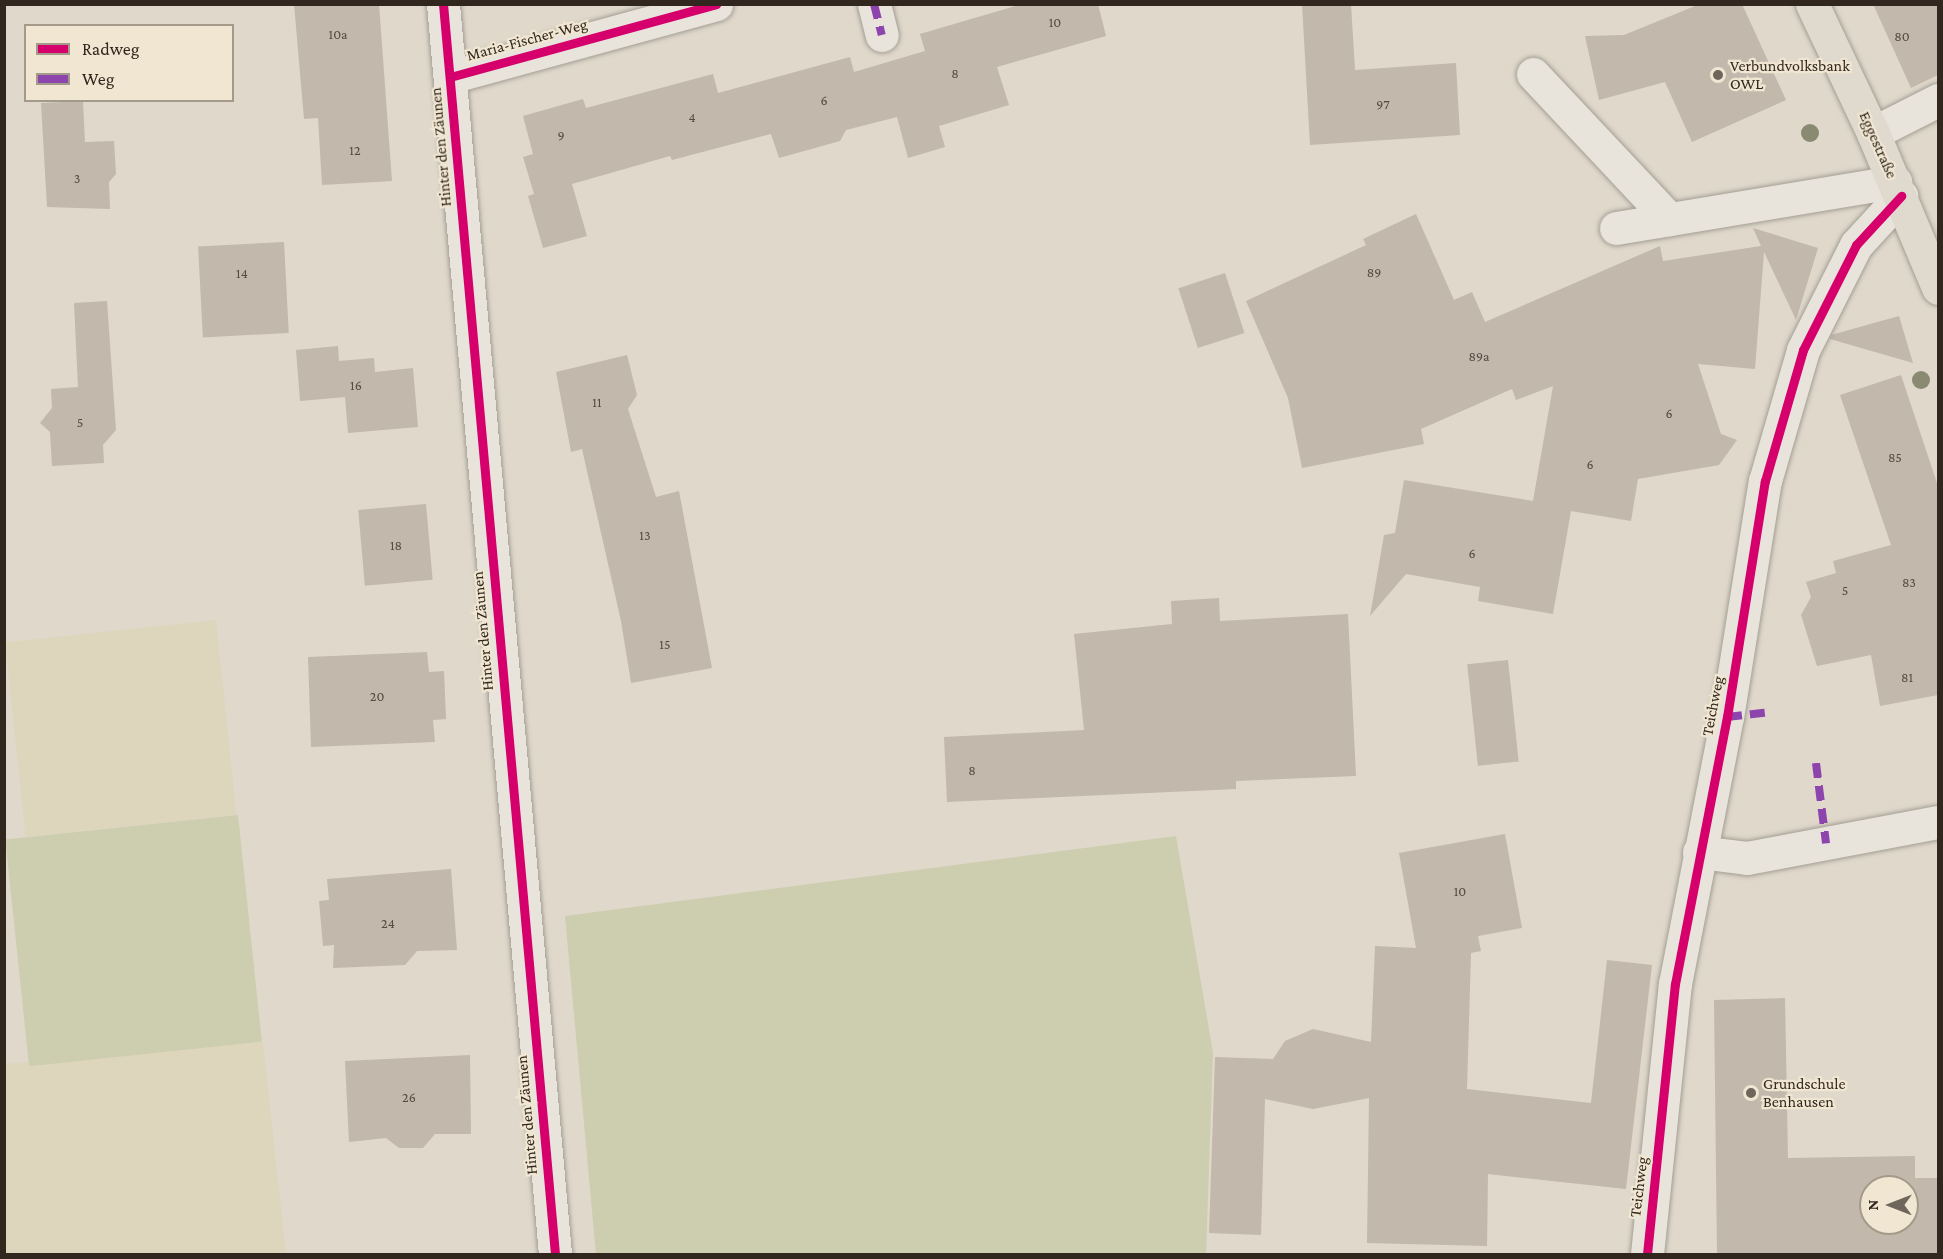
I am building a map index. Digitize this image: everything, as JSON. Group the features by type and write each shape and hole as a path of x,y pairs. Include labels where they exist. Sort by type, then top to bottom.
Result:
{"main road":[{"name":"Eggestraße","path":"1812,4 1874,133 1938,288"}],"street":[{"name":"Hinter den Zäunen","path":"443,4 555,1254"},
{"name":"Maria-Fischer-Weg","path":"450,76 716,4"},
{"path":"1533,74 1669,219"},
{"path":"1874,133 1938,99"},
{"path":"1616,228 1898,189"},
{"name":"Teichweg","path":"1647,1254 1676,984 1727,717 1765,481 1803,350 1856,245 1898,189"},
{"path":"1700,852 1747,858 1938,822"}],"shaded area":[{"path":"216,620 236,815 26,837 5,642"},
{"path":"263,1042 286,1254 5,1254 5,1064"}],"green space":[{"path":"238,815 262,1042 29,1066 5,839"},
{"path":"1176,836 1213,1053 1206,1254 596,1254 565,916"}],"building":[{"path":"294,4 379,4 392,181 322,185 318,118 304,119"},
{"path":"1022,4 1098,4 1106,36 997,67 1009,105 939,126 945,147 908,158 897,117 846,130 840,141 779,158 771,134 672,160 670,156 572,184 587,236 543,248 528,196 534,194 523,157 533,154 523,116 583,99 586,108 713,74 718,93 850,57 854,72 925,51 920,34"},
{"path":"1302,4 1351,4 1355,70 1456,63 1460,135 1310,145"},
{"name":"Verbundvolksbank OWL","path":"1700,4 1742,4 1786,100 1692,142 1665,82 1599,100 1585,36 1624,35"},
{"path":"1873,4 1938,4 1938,75 1911,88"},
{"path":"83,102 85,142 114,141 116,174 109,182 110,209 47,207 41,103"},
{"path":"1416,214 1454,300 1472,292 1485,322 1660,246 1663,261 1761,246 1753,228 1818,248 1796,320 1764,252 1755,369 1698,364 1721,434 1737,440 1719,465 1638,479 1631,521 1571,511 1553,614 1478,601 1480,587 1406,574 1370,616 1384,535 1395,533 1404,480 1533,501 1553,386 1516,400 1512,389 1421,429 1424,444 1302,468 1288,398 1246,301 1366,245 1363,239"},
{"path":"284,242 289,333 203,337 198,247"},
{"path":"1225,273 1244,333 1198,348 1178,288"},
{"path":"107,301 116,430 103,445 104,463 52,466 50,432 40,423 52,408 51,389 78,387 74,303"},
{"path":"1899,316 1913,363 1830,339 1831,335"},
{"path":"338,346 339,361 374,358 375,372 413,368 418,427 348,433 345,397 300,401 296,350"},
{"path":"627,355 637,395 628,409 656,497 679,491 712,668 631,683 621,621 582,449 571,452 556,372"},
{"path":"1901,375 1938,486 1938,695 1880,706 1871,655 1817,666 1801,615 1811,597 1806,582 1836,573 1833,561 1891,545 1840,395"},
{"path":"426,504 433,580 365,586 358,510"},
{"path":"1219,598 1220,621 1348,614 1356,776 1236,781 1236,789 947,802 944,737 1084,730 1074,634 1172,624 1171,601"},
{"path":"427,652 429,672 444,671 446,719 433,720 435,742 311,747 308,657"},
{"path":"1508,660 1519,761 1478,766 1467,664"},
{"path":"1505,834 1522,928 1478,936 1481,951 1471,953 1467,1089 1591,1103 1607,960 1652,965 1626,1189 1488,1174 1487,1246 1367,1243 1369,1098 1313,1109 1265,1099 1261,1235 1209,1233 1215,1057 1273,1059 1285,1041 1313,1029 1371,1042 1375,946 1416,948 1399,853"},
{"path":"451,869 457,950 417,951 405,965 333,968 334,945 323,946 319,901 329,900 327,879"},
{"name":"Grundschule Benhausen","path":"1785,998 1788,1158 1915,1156 1915,1175 1859,1175 1859,1235 1919,1235 1919,1178 1938,1178 1938,1254 1717,1254 1714,1000"},
{"path":"470,1055 471,1134 435,1134 423,1148 399,1148 386,1138 349,1142 345,1061"}],"marked path":[{"path":"874,4 882,35"},
{"path":"1727,717 1771,712"},
{"path":"1816,763 1826,843"}],"cycle path":[{"path":"443,4 555,1254"},
{"path":"450,77 716,4"},
{"path":"1647,1254 1675,984 1727,717 1765,481 1803,350 1856,245 1901,196"}],"place":[{"name":"Verbundvolksbank OWL","path":"1718,75"},
{"name":"Grundschule Benhausen","path":"1751,1093"}]}
